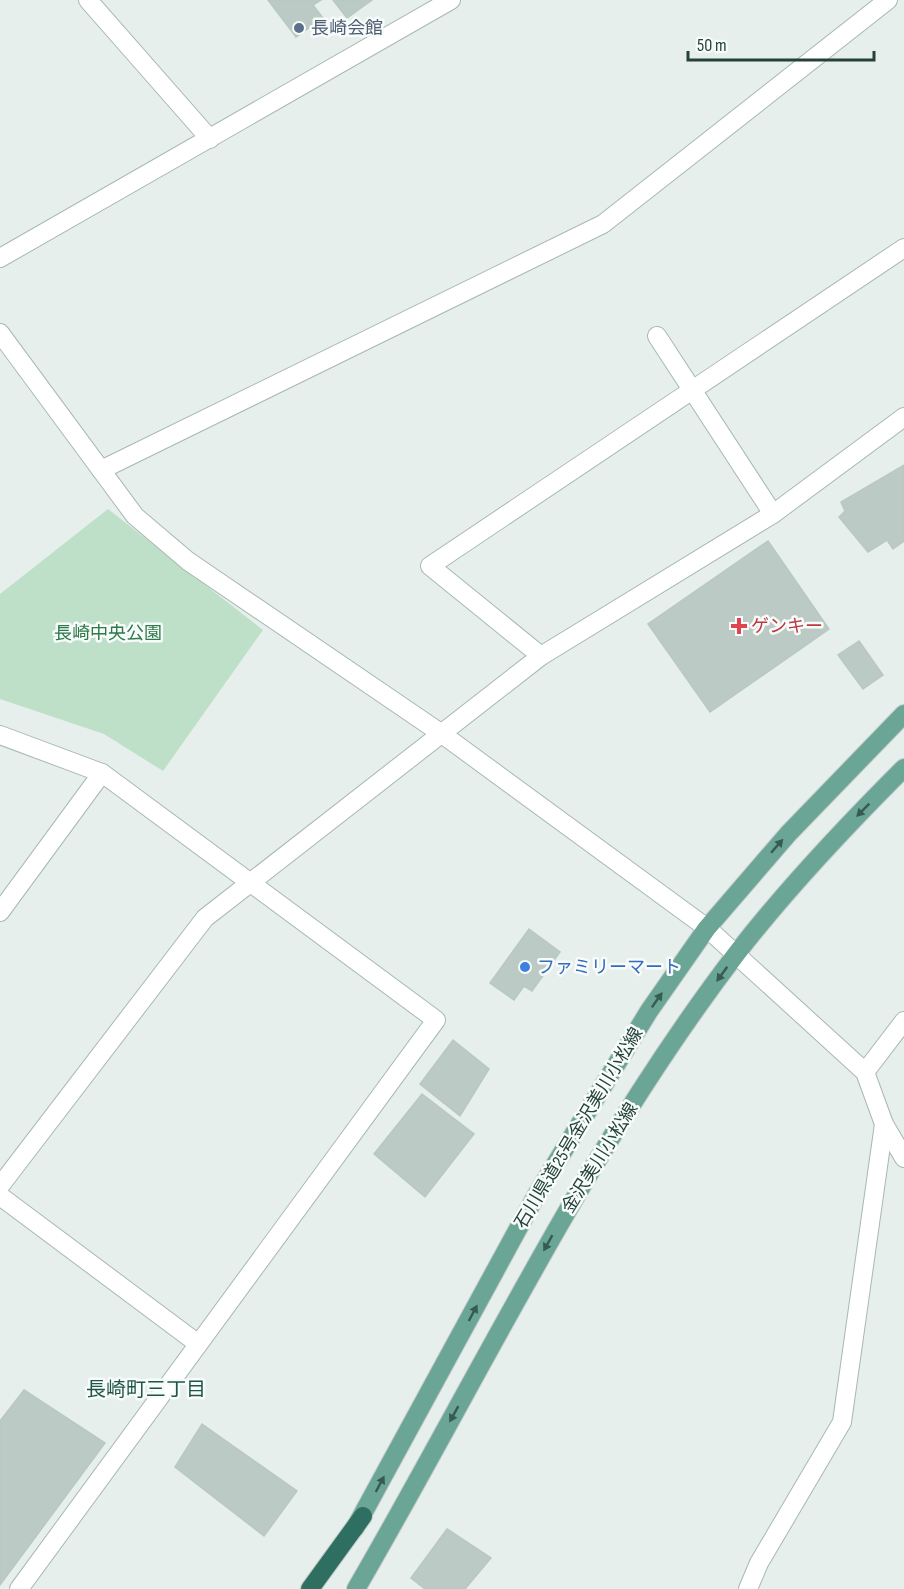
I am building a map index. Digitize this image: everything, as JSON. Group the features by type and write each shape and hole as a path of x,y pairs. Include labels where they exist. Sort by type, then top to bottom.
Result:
{"highway":[{"path":"310,1589 363,1516"}],"main road":[{"name":"石川県道25号金沢美川小松線","path":"319,1589 363,1516 537,1194 649,1011 707,928 788,834 904,714"},
{"name":"金沢美川小松線","path":"356,1589 578,1191 688,1021 737,953 822,850 904,768"}],"street":[{"path":"88,0 210,139"},
{"path":"0,258 451,0"},
{"path":"101,470 603,224 888,0"},
{"path":"541,656 430,566 904,248"},
{"path":"0,333 135,516 188,561 442,734 707,928 737,953 865,1072 884,1124 904,1158"},
{"path":"657,336 773,514"},
{"path":"0,1186 205,918 541,656 773,514 904,417"},
{"path":"0,735 102,773 436,1020 197,1343 19,1589"},
{"path":"0,912 102,773"},
{"path":"865,1072 904,1021"},
{"path":"748,1589 759,1563 842,1422 884,1124"},
{"path":"0,1196 197,1343"}],"green space":[{"name":"長崎中央公園","path":"108,509 263,630 163,771 104,734 0,699 0,594"}],"building":[{"name":"長崎会館","path":"268,0 321,0 313,5 323,18 296,37"},
{"name":"長崎会館","path":"333,0 372,0 347,18"},
{"path":"904,465 904,541 893,549 887,540 868,552 839,517 845,511 841,502"},
{"name":"ゲンキー","path":"768,541 829,629 710,712 648,624"},
{"path":"859,641 883,675 863,689 838,655"},
{"name":"ファミリーマート","path":"529,929 560,952 532,991 524,986 514,1000 490,983"},
{"path":"453,1040 489,1069 460,1116 420,1084"},
{"path":"422,1094 474,1134 425,1197 374,1154"},
{"path":"24,1390 105,1443 0,1585 0,1421"},
{"path":"202,1424 297,1491 264,1536 175,1467"},
{"path":"447,1529 491,1558 465,1589 425,1589 411,1578"}],"place":[{"name":"長崎会館","path":"299,28"},
{"name":"ゲンキー","path":"739,626"},
{"name":"ファミリーマート","path":"525,967"}],"district":[{"name":"長崎町三丁目","path":"146,1390"}]}
